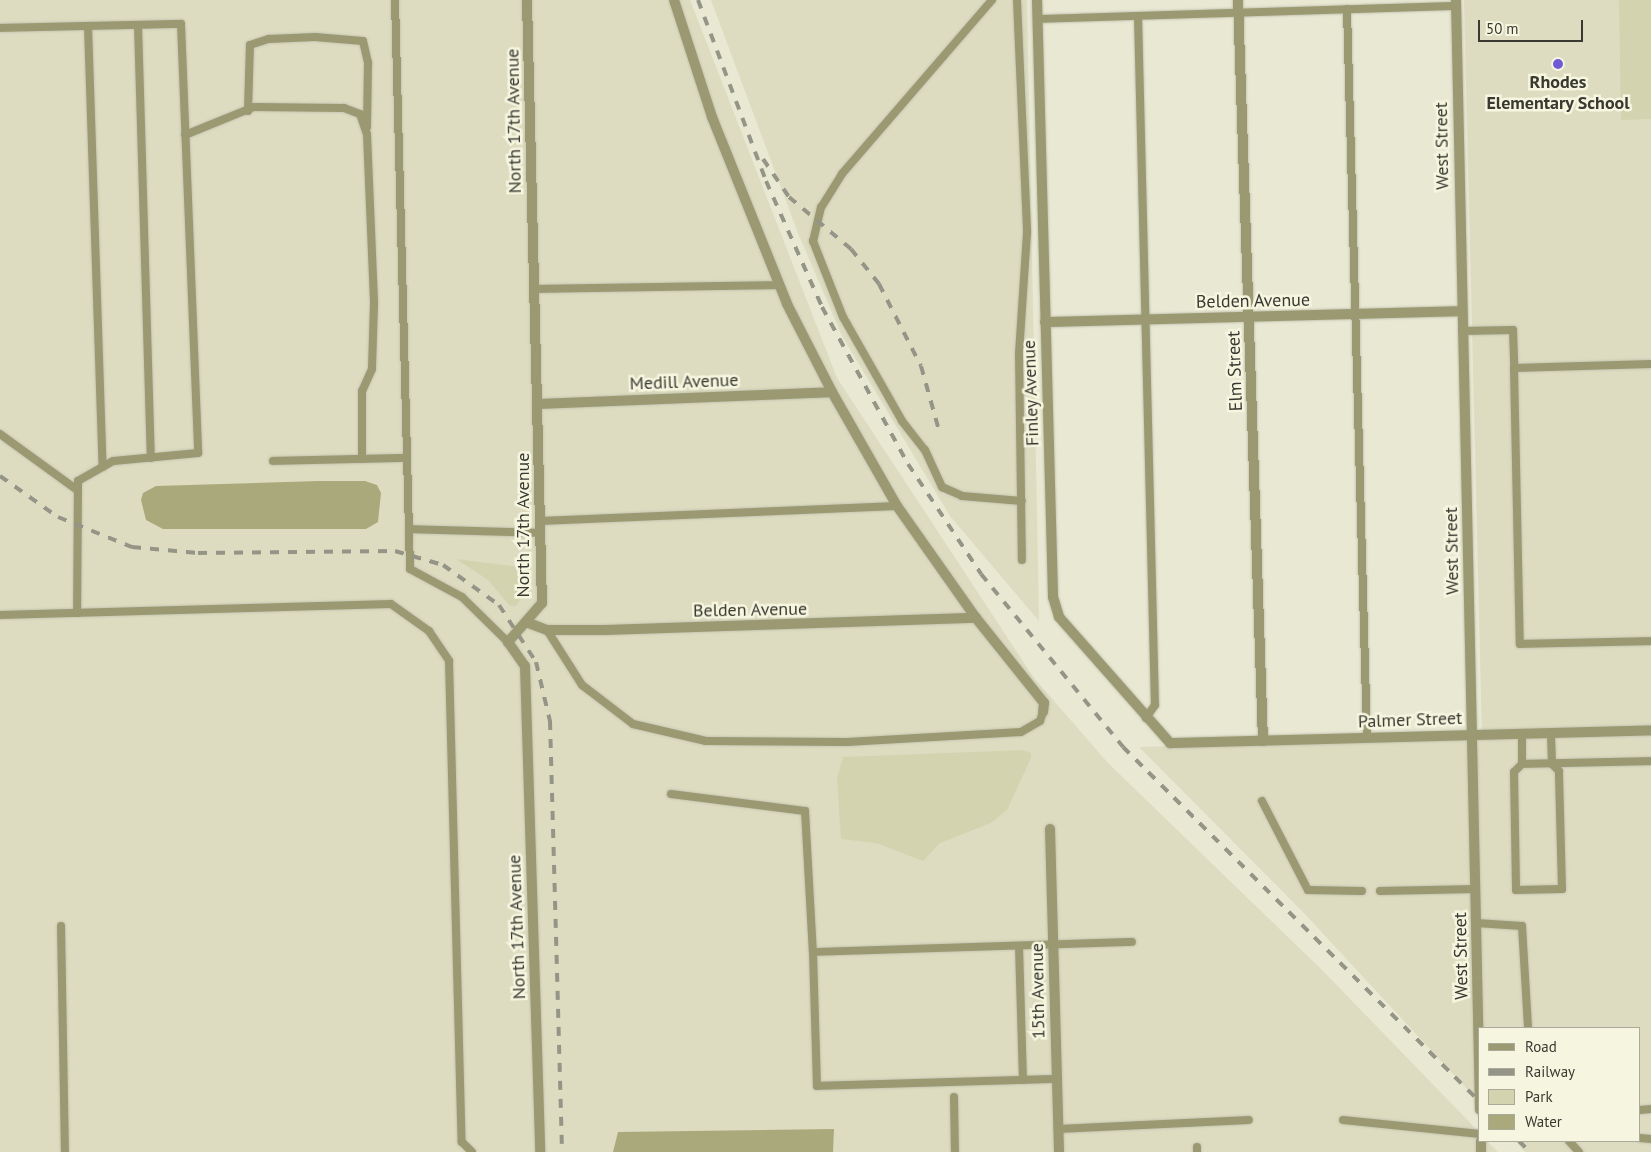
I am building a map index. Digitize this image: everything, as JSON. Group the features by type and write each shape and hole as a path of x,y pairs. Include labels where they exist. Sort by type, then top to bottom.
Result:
{"street":[{"name":"North 17th Avenue","path":"527,0 542,603 508,642 525,666 540,1152"},
{"path":"674,0 712,117 779,285 832,392 897,506 976,618 1044,703 1043,712"},
{"name":"Finley Avenue","path":"1037,0 1054,604 1059,617 1146,718 1170,742"},
{"name":"Elm Street","path":"1238,0 1263,741"},
{"name":"West Street","path":"1456,3 1478,1027"},
{"name":"Belden Avenue","path":"1045,322 1462,311"},
{"name":"Medill Avenue","path":"537,404 832,392"},
{"name":"Belden Avenue","path":"526,622 548,630 976,618"},
{"name":"Palmer Street","path":"1170,742 1651,730"},
{"name":"15th Avenue","path":"1050,829 1059,1152"}],"lane":[{"path":"394,0 410,569 462,597 508,642"},
{"path":"992,0 842,174 821,207 813,241 843,317 902,421 925,450 942,487 962,496 1022,501"},
{"path":"1017,0 1027,233 1019,353 1022,560"},
{"path":"1038,19 1347,9 1456,3"},
{"path":"1347,9 1367,738"},
{"path":"1138,16 1155,705 1146,718"},
{"path":"0,28 181,24 198,453 113,461 78,480 77,613"},
{"path":"138,25 151,458"},
{"path":"88,26 103,467"},
{"path":"248,111 250,45 269,39 315,37 363,41 368,63 367,134 374,328 372,369 362,391 362,459"},
{"path":"185,135 254,107 344,108 360,114 367,134"},
{"path":"534,289 779,285"},
{"path":"1462,331 1513,330 1520,644 1651,640"},
{"path":"1514,368 1651,364"},
{"path":"0,434 77,490"},
{"path":"273,460 407,458"},
{"path":"540,521 897,506"},
{"path":"409,530 540,533"},
{"path":"0,615 391,604 428,632 449,662 462,1142 472,1152"},
{"path":"548,630 582,686 633,724 706,741 848,742 1021,732 1040,721 1043,712"},
{"path":"1522,733 1522,764 1514,772 1516,890 1562,889 1559,771 1552,764 1551,732"},
{"path":"1522,764 1651,761"},
{"path":"671,794 805,812 813,952 817,1086 1057,1079"},
{"path":"1262,802 1308,890 1362,891"},
{"path":"1380,891 1476,888"},
{"path":"1476,924 1522,926 1528,1027"},
{"path":"61,926 65,1152"},
{"path":"813,952 1132,942"},
{"path":"1019,946 1023,1080"},
{"path":"954,1097 955,1152"},
{"path":"1058,1129 1248,1120"},
{"path":"1343,1120 1478,1134"},
{"path":"1570,1142 1579,1152"}],"shaded area":[{"path":"0,0 690,0 837,378 1034,678 1108,763 1322,970 1478,1131 1478,1142 1488,1142 1498,1152 0,1152"},
{"path":"711,0 1027,0 1039,621 950,516 842,336 798,233"},
{"path":"1464,0 1651,0 1651,1152 1525,1152 1516,1142 1641,1142 1641,1027 1478,1027 1478,1101 1303,912 1139,747 1482,737"}],"green space":[{"path":"1619,0 1651,0 1651,119 1621,120"},
{"path":"456,559 528,568 528,588 516,606 510,606 488,580"},
{"path":"1022,750 1031,753 1031,758 1007,810 991,823 940,843 923,861 876,843 841,839 837,778 843,757"}],"water":[{"path":"365,481 377,485 381,493 378,522 366,529 163,529 146,520 141,500 143,493 156,486"},
{"path":"834,1129 833,1152 613,1152 618,1132"}],"railway":[{"path":"698,0 766,181 822,307 908,464 981,574 1123,747 1478,1100"},
{"path":"763,159 789,197 851,249 879,284 921,366 940,434"},
{"path":"0,476 58,517 132,547 198,553 395,551 443,565 499,605 536,662 550,721 562,1152"},
{"path":"1520,1142 1530,1152"}],"place":[{"name":"Rhodes Elementary School","path":"1558,64"}]}
